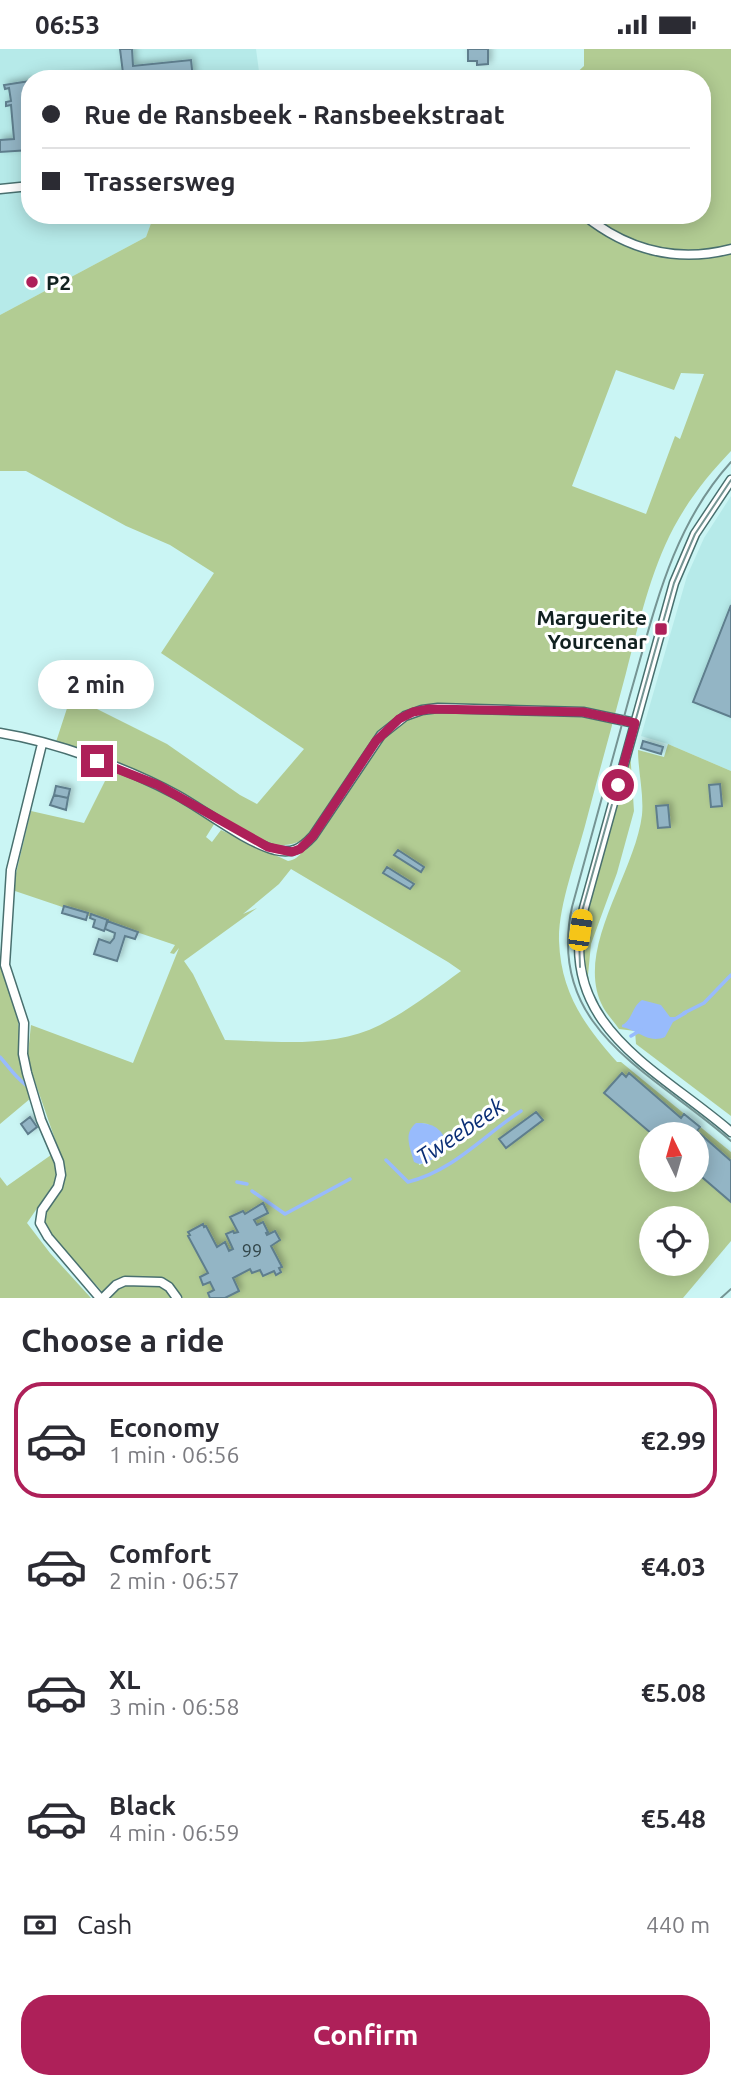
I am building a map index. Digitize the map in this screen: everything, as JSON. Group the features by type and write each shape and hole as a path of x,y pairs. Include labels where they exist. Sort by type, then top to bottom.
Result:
{"street":[{"path":"0,189 21,187"},
{"path":"597,224 620,240 653,251 692,255 731,249"},
{"path":"731,480 704,518 683,561 668,604 582,915 579,945 583,978 595,1010 617,1041 731,1132"},
{"path":"0,733 97,761 158,785 256,842 276,850 292,852 300,849 313,836 381,735 394,722 413,712 438,708 583,712 635,723"},
{"path":"42,744 30,800 10,870 5,965 24,1023 23,1054 27,1073 41,1120 59,1162 61,1175 58,1187 42,1210 40,1223 48,1237 102,1298 120,1282 136,1281 165,1283 177,1298"}],"shaded area":[{"path":"0,49 256,49 259,70 21,70 21,224 151,224 146,237 0,315"},
{"path":"731,496 731,771 668,744 641,736 687,576 704,538"}],"green space":[{"path":"584,49 731,49 731,451 700,487 680,517 652,580 569,881 559,941 564,977 576,1007 605,1048 617,1062 621,1062 694,1122 639,1122 639,1192 709,1192 709,1134 731,1152 731,1241 709,1267 709,1206 639,1206 639,1276 702,1276 683,1298 108,1298 54,1239 45,1222 48,1207 59,1195 66,1171 32,1073 28,1053 31,1025 133,1063 179,948 174,954 170,953 175,945 12,890 31,811 84,823 111,769 56,742 71,696 167,744 257,804 304,749 161,653 214,573 170,545 126,526 26,471 0,471 0,315 146,237 151,224 711,224 711,70 580,70 584,66","holes":["616,370 674,390 681,373 704,374 680,439 675,436 646,514 572,486","216,821 252,839 276,845 288,845 312,833 300,854 288,861 221,830 212,842 206,837","291,869 448,962 461,971 401,1013 362,1033 304,1042 225,1040 184,961 257,908 243,914 279,884","416,1123 428,1124 438,1157 419,1165"]},
{"path":"668,744 731,771 731,1116 636,1044 635,1031 619,1029 603,1007 596,985 595,962 600,937 629,862 642,815 638,750 664,757"},
{"path":"630,750 634,811 617,873 591,944 588,975 592,997 585,977 582,945 587,908"},
{"path":"0,964 18,1018 21,1063 31,1098 0,1124"},
{"path":"51,1155 57,1179 27,1223 91,1298 0,1298 0,1177 7,1186"}],"water":[{"path":"642,1000 661,1005 670,1017 686,1010 687,1014 673,1022 665,1037 648,1038 622,1027"},
{"path":"416,1123 433,1126 444,1137 447,1149 441,1157 421,1164 414,1162 409,1136"}],"building":[{"path":"120,49 132,49 133,66 191,60 192,70 123,70"},
{"path":"468,49 488,49 488,64 477,65 477,61 468,61"},
{"path":"21,82 21,151 0,152 0,140 14,139 11,105 6,106 6,102 11,101 9,88 5,89 4,85"},
{"path":"731,605 731,717 693,702"},
{"path":"643,741 663,747 661,754 641,748"},
{"path":"720,784 722,806 711,807 709,785"},
{"path":"56,786 70,789 68,798 54,795"},
{"path":"54,795 68,798 66,810 50,805"},
{"path":"668,805 670,827 658,828 656,806"},
{"path":"398,850 424,867 421,872 394,855"},
{"path":"387,867 414,884 410,889 383,873"},
{"path":"64,906 88,913 86,920 62,913"},
{"path":"91,914 108,920 104,931 93,927 95,920 90,918"},
{"path":"107,921 138,932 135,939 125,936 117,961 94,954 99,939 110,943 114,938 115,933 105,929"},
{"path":"622,1073 626,1077 629,1073 681,1118 684,1114 694,1122 639,1123 604,1093"},
{"path":"536,1112 543,1120 506,1148 499,1139"},
{"path":"30,1117 37,1127 28,1134 21,1124"},
{"path":"709,1142 731,1161 731,1202 709,1183"},
{"path":"263,1203 268,1213 254,1220 257,1225 263,1222 267,1235 275,1231 280,1240 271,1246 282,1267 279,1268 281,1272 276,1275 274,1271 263,1276 260,1270 252,1273 250,1269 233,1278 239,1291 225,1298 210,1298 208,1293 214,1290 210,1282 203,1285 200,1277 208,1273 188,1232 203,1224 217,1247 225,1242 229,1251 233,1249 226,1234 238,1232 230,1217 243,1211 245,1214"}],"waterway":[{"name":"Tweebeek","path":"684,1013 704,1003 731,975"},
{"name":"Tweebeek","path":"631,1036 641,1030"},
{"name":"Tweebeek","path":"0,1057 26,1085"},
{"name":"Tweebeek","path":"386,1160 408,1182 424,1177 454,1161 521,1111"},
{"name":"Tweebeek","path":"252,1191 285,1214 350,1179"},
{"name":"Tweebeek","path":"237,1182 247,1184"}],"tram line":[{"path":"731,462 693,515 667,573 630,695 572,907 568,950 575,986 590,1018 613,1045 640,1070 731,1141"},
{"path":"580,967 581,915 674,583 695,534 731,480"},
{"path":"721,1298 731,1289"}],"place":[{"name":"P2","path":"32,282"},
{"name":"Marguerite Yourcenar","path":"661,629"}],"route":[{"path":"97,761 158,785 256,842 285,852 300,849 313,836 376,741 387,729 405,716 422,710 463,708 583,712 635,723 618,785"}]}
